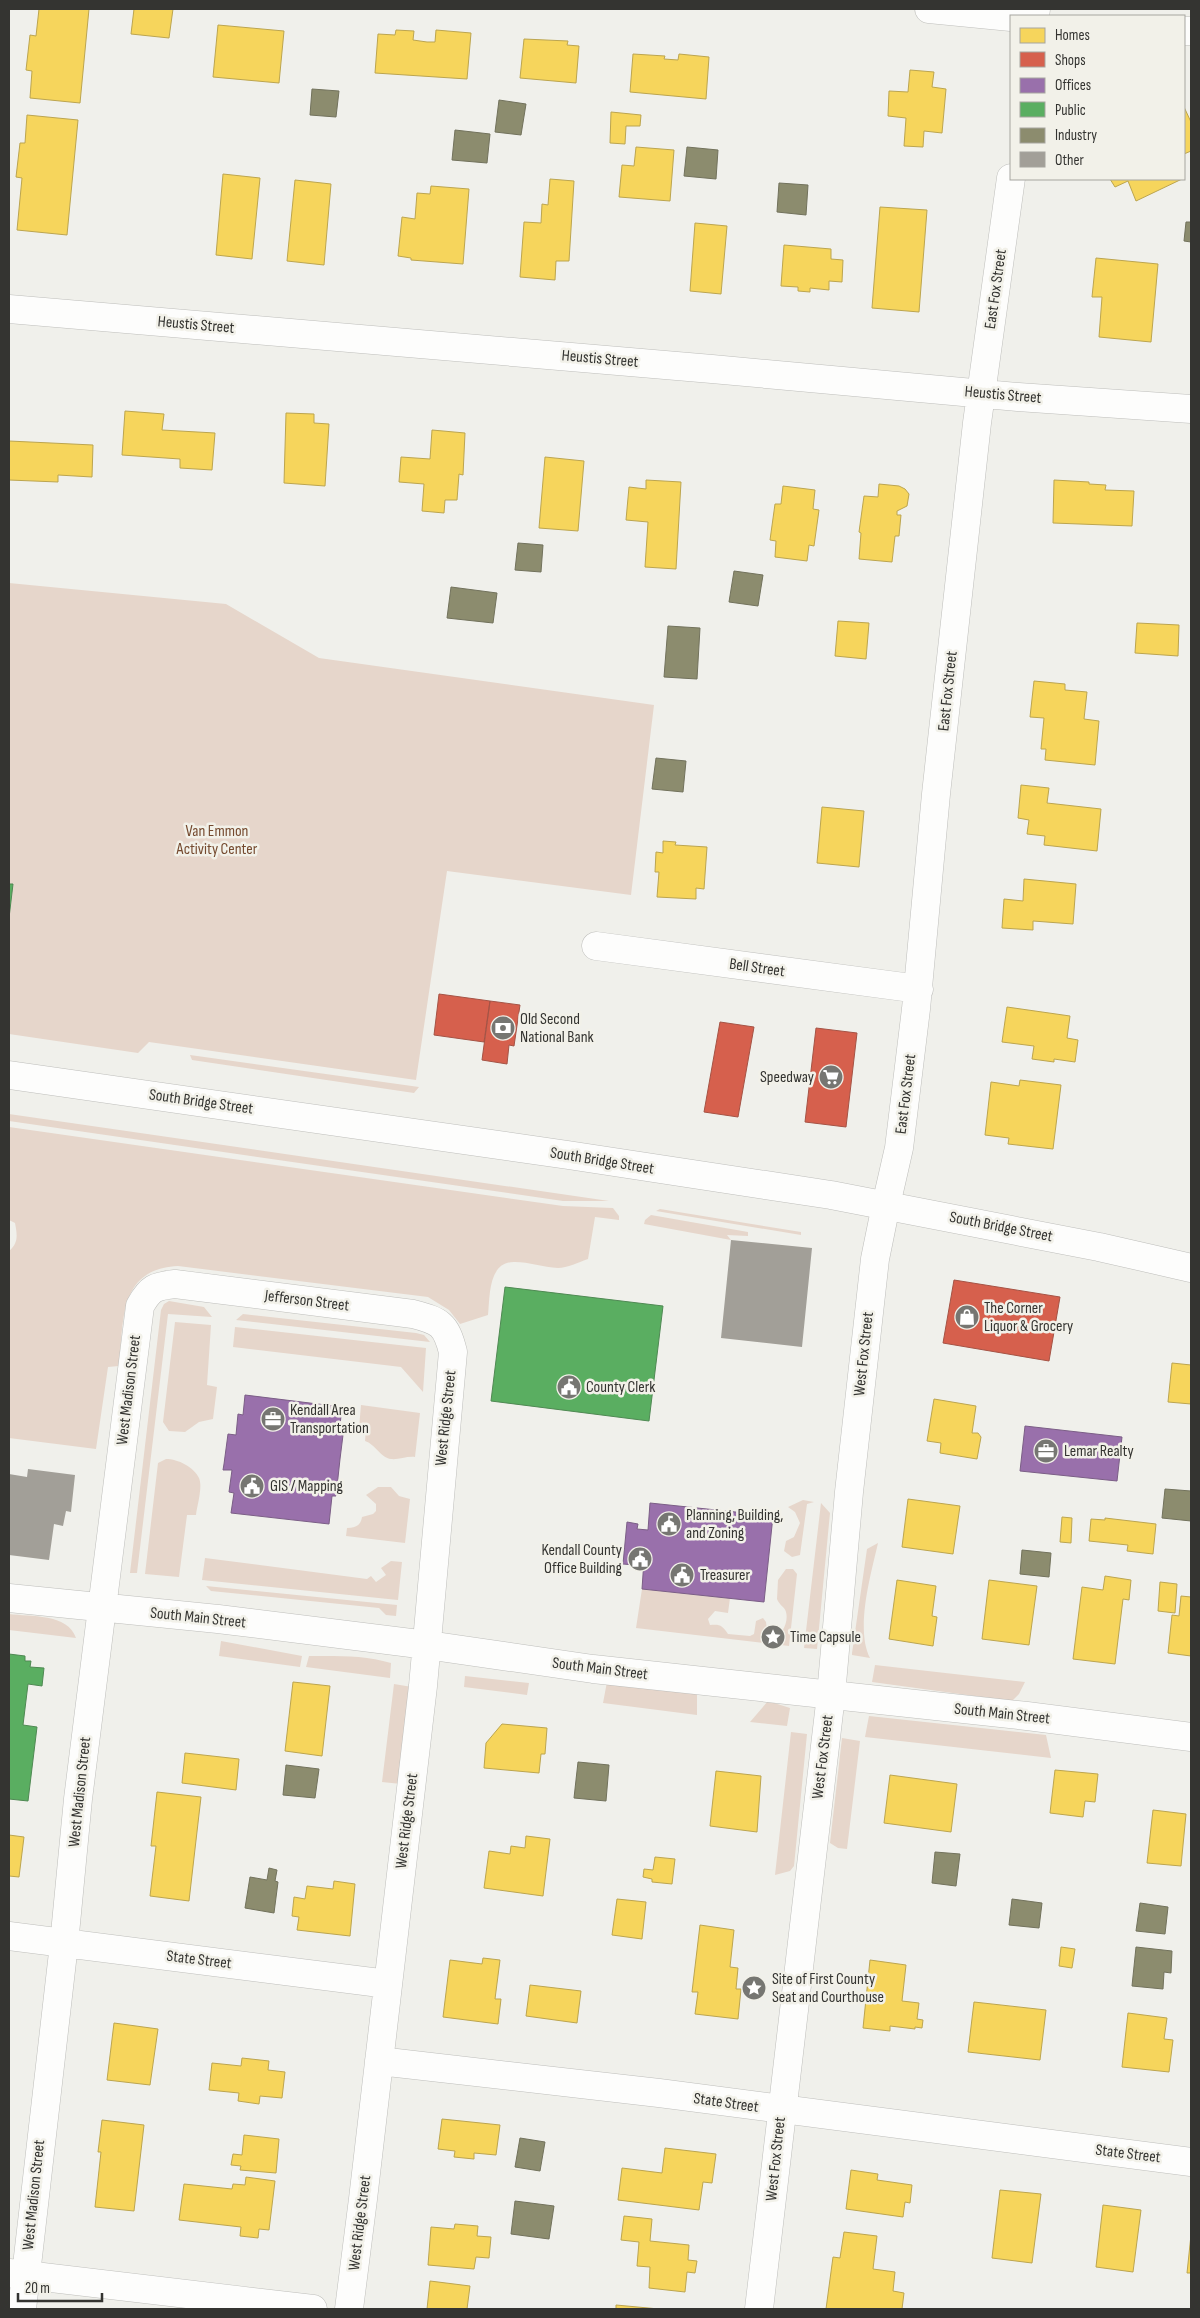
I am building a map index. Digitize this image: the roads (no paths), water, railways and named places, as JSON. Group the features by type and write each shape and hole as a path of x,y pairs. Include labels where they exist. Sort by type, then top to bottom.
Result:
{"main road":[{"path":"929,9 1010,17"},
{"name":"East Fox Street","path":"886,1205 899,1148 918,989 936,794 982,393 1011,180"},
{"name":"Heustis Street","path":"9,309 1191,410"},
{"name":"Bell Street","path":"596,946 918,989"},
{"name":"South Bridge Street","path":"9,1075 568,1155 886,1205 1099,1247 1191,1268"},
{"name":"West Fox Street","path":"759,2309 831,1695 849,1492 874,1260 886,1205"},
{"name":"Jefferson Street","path":"160,1286 175,1284 413,1314 434,1319 448,1333"},
{"name":"West Madison Street","path":"22,2309 17,2274 64,1944 78,1799 140,1306 148,1292 160,1286"},
{"name":"West Ridge Street","path":"348,2309 427,1645 453,1352 448,1333"},
{"name":"South Main Street","path":"9,1598 427,1645 594,1669 1191,1737"},
{"name":"State Street","path":"9,1936 388,1984"},
{"name":"State Street","path":"379,2061 649,2092 1191,2162"},
{"path":"17,2274 314,2309"}],"place":[{"name":"Old Second National Bank","path":"503,1028"},
{"name":"Speedway","path":"831,1077"},
{"name":"The Corner Liquor & Grocery","path":"967,1317"},
{"name":"County Clerk","path":"569,1387"},
{"name":"Kendall Area Transportation","path":"273,1419"},
{"name":"Lemar Realty","path":"1046,1451"},
{"name":"GIS / Mapping","path":"252,1486"},
{"name":"Planning, Building, and Zoning","path":"669,1524"},
{"name":"Kendall County Office Building","path":"640,1559"},
{"name":"Treasurer","path":"682,1575"},
{"name":"Time Capsule","path":"773,1637"},
{"name":"Site of First County Seat and Courthouse","path":"754,1988"}],"park label":[{"name":"Van Emmon Activity Center","path":"217,840"}]}
